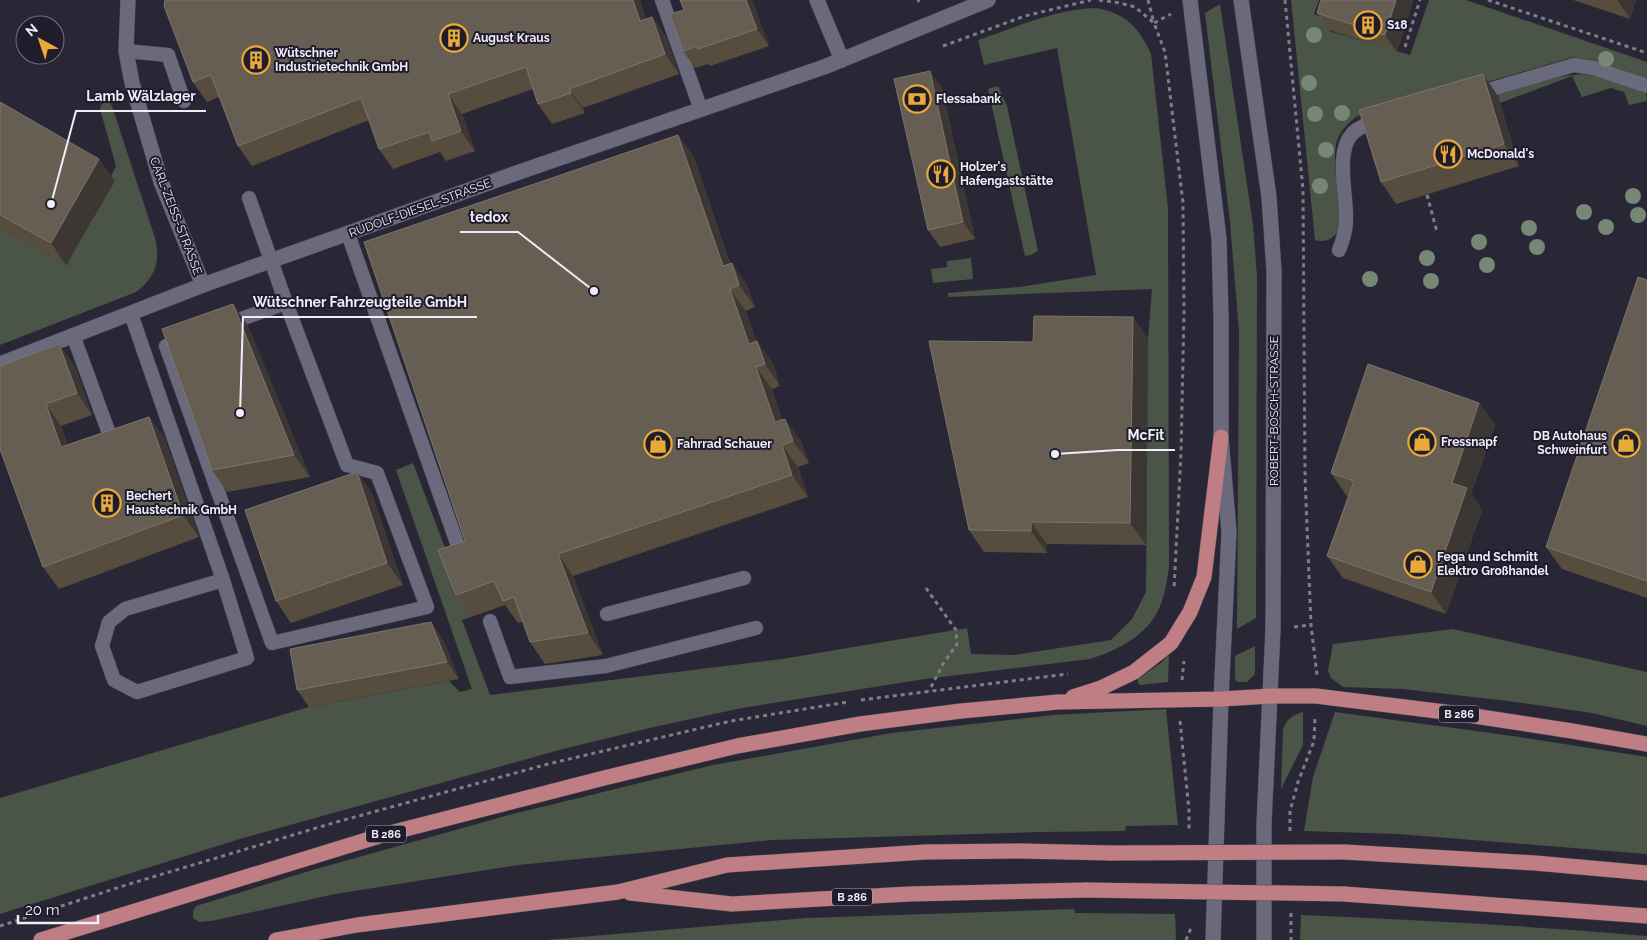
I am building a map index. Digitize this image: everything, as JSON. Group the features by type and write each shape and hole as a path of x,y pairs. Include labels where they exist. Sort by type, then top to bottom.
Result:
{"highway":[{"name":"B 286","path":"1058,702 1101,688 1134,672 1171,643 1190,612 1204,577 1221,437"},
{"name":"B 286","path":"41,940 386,834 604,778 737,746 860,724 961,711 1058,702 1316,696 1461,714 1647,744"},
{"name":"B 286","path":"276,940 357,925 618,892 727,865 925,852 1344,852 1535,863 1647,873"},
{"name":"B 286","path":"618,892 732,904 909,894 1087,890 1344,894 1449,900 1647,916"}],"street":[{"name":"CARL-ZEISS-STRASSE","path":"128,0 126,51 132,83 161,182 203,285"},
{"path":"817,0 842,60"},
{"name":"RUDOLF-DIESEL-STRASSE","path":"0,364 203,285 842,60 988,0"},
{"name":"ROBERT-BOSCH-STRASSE","path":"1241,0 1269,197 1274,271 1273,629 1264,824 1264,940"},
{"path":"1190,1 1219,238 1222,317 1221,437 1229,532 1213,940"}],"lane":[{"path":"662,0 701,110"},
{"path":"126,51 168,55 184,101"},
{"path":"1465,97 1574,66 1593,68 1647,86"},
{"path":"1339,250 1345,235 1346,222 1343,153 1347,140 1353,132 1364,126 1391,118"},
{"path":"194,336 166,346 272,643 427,607 377,474 347,464 286,303 249,198"},
{"path":"348,234 458,546"},
{"path":"212,330 286,303"},
{"path":"131,314 165,429 223,580 247,658 137,692 114,680 102,646 109,622 125,609 223,580"},
{"path":"72,335 114,447 123,444"},
{"path":"607,614 744,578"},
{"path":"490,621 510,677 606,666 756,628"}],"path":[{"path":"943,46 1025,16 1091,0"},
{"path":"1099,0 1135,7 1154,22"},
{"path":"1148,0 1154,22 1166,52 1183,203 1184,312 1181,444 1174,593"},
{"path":"1285,0 1303,190 1305,477 1311,625 1317,670 1314,741 1298,782 1290,811 1290,839"},
{"path":"1405,47 1420,0"},
{"path":"1488,0 1647,53"},
{"path":"1154,22 1190,1"},
{"path":"1427,195 1438,232"},
{"path":"926,588 956,630 957,644 943,664 929,691"},
{"path":"1184,654 1180,700 1180,731 1189,810 1189,840"},
{"path":"0,926 126,885 333,823 548,764 731,721 929,691 1076,673"},
{"path":"1291,904 1291,940"},
{"path":"1186,940 1191,928"}],"green space":[{"path":"1291,0 1319,0 1314,14 1332,20 1329,31 1410,55 1429,0 1466,0 1647,62 1647,79 1573,57 1357,116 1344,128 1336,144 1335,164 1340,203 1339,228 1332,238 1319,241 1315,240"},
{"path":"1220,4 1253,225 1257,276 1256,618 1237,629 1239,332 1230,222 1205,13"},
{"path":"1096,8 1106,10 1130,23 1141,36 1151,54 1168,208 1169,567 1164,594 1158,610 1144,630 1124,645 1090,659 925,679 742,708 563,749 243,838 0,914 0,798 309,707 449,681 460,692 472,689 396,470 413,463 471,617 462,620 490,695 782,659 967,628 971,654 1015,655 1111,640 1132,619 1146,592 1148,339 1152,289 948,297 948,293 1019,287 1096,275 1057,48 984,65 978,40 1051,15"},
{"path":"1582,74 1601,77 1646,93 1647,101 1629,105 1624,92 1611,88 1582,97 1572,76 1500,103 1498,95 1549,78"},
{"path":"998,86 1007,106 1038,251 1031,255 1025,256 988,89"},
{"path":"109,102 112,106 155,238 157,262 152,275 143,287 136,292 0,345 0,228 67,265 116,166 100,109 101,105"},
{"path":"971,258 973,279 933,283 931,269 947,267 947,261"},
{"path":"1453,629 1647,672 1647,726 1592,713 1508,701 1403,689 1343,687 1331,678 1328,671 1333,644"},
{"path":"1255,646 1255,674 1247,682 1237,682 1235,678 1235,656"},
{"path":"1169,654 1168,682 1140,685 1138,683 1138,679 1162,662"},
{"path":"1166,709 1178,825 1126,826 1125,831 772,840 518,865 335,894 211,921 199,922 193,918 193,911 196,906 309,871 509,815 713,765 892,733 1053,715"},
{"path":"1303,712 1303,745 1281,789 1283,730 1290,718"},
{"path":"1335,712 1520,737 1647,757 1647,854 1398,834 1304,831 1313,777"},
{"path":"1074,909 1075,913 1175,914 1176,938 1175,940 545,940 807,918"},
{"path":"1301,915 1561,929 1647,936 1647,940 1300,940"}],"building":[{"path":"165,0 633,0 640,21 652,17 665,54 569,89 571,93 538,104 526,67 448,94 461,131 432,141 429,132 379,149 361,98 238,146 211,75 193,82 164,6"},
{"path":"680,0 746,0 757,29 698,49 697,46 683,51 670,14 684,10"},
{"path":"1321,0 1396,0 1385,35 1317,13"},
{"path":"930,71 963,222 928,230 894,79"},
{"name":"McDonald's","path":"1483,74 1504,144 1381,182 1359,110"},
{"path":"0,102 99,159 51,243 0,215"},
{"path":"678,135 723,266 732,263 739,285 730,289 749,344 757,341 765,364 756,367 775,422 785,419 793,441 782,445 792,475 558,554 588,633 530,642 514,597 503,601 494,581 456,595 438,550 465,541 364,242"},
{"name":"DB Autohaus Schweinfurt","path":"1638,277 1647,280 1647,581 1546,547"},
{"path":"233,304 294,455 212,470 162,329"},
{"path":"1034,316 1133,317 1130,523 1031,522 1031,531 969,530 929,341 1033,342"},
{"name":"Bechert Haustechnik GmbH","path":"59,344 77,393 46,404 61,447 149,417 183,515 43,567 0,449 0,366"},
{"path":"1368,364 1479,403 1452,483 1467,488 1431,592 1327,556 1354,481 1331,473"},
{"path":"357,472 387,563 276,601 245,510"},
{"path":"431,622 447,662 297,690 290,649"}],"place":[{"name":"S18","path":"1368,25"},
{"name":"August Kraus","path":"454,38"},
{"name":"Wütschner Industrietechnik GmbH","path":"256,60"},
{"name":"Flessabank","path":"917,99"},
{"name":"McDonald's","path":"1448,154"},
{"name":"Holzer's Hafengaststätte","path":"941,174"},
{"name":"Lamb Wälzlager","path":"51,204"},
{"name":"tedox","path":"594,291"},
{"name":"Wütschner Fahrzeugteile GmbH","path":"240,413"},
{"name":"Fressnapf","path":"1422,442"},
{"name":"DB Autohaus Schweinfurt","path":"1626,443"},
{"name":"Fahrrad Schauer","path":"658,444"},
{"name":"McFit","path":"1055,454"},
{"name":"Bechert Haustechnik GmbH","path":"107,503"},
{"name":"Fega und Schmitt Elektro Großhandel","path":"1418,564"}]}
